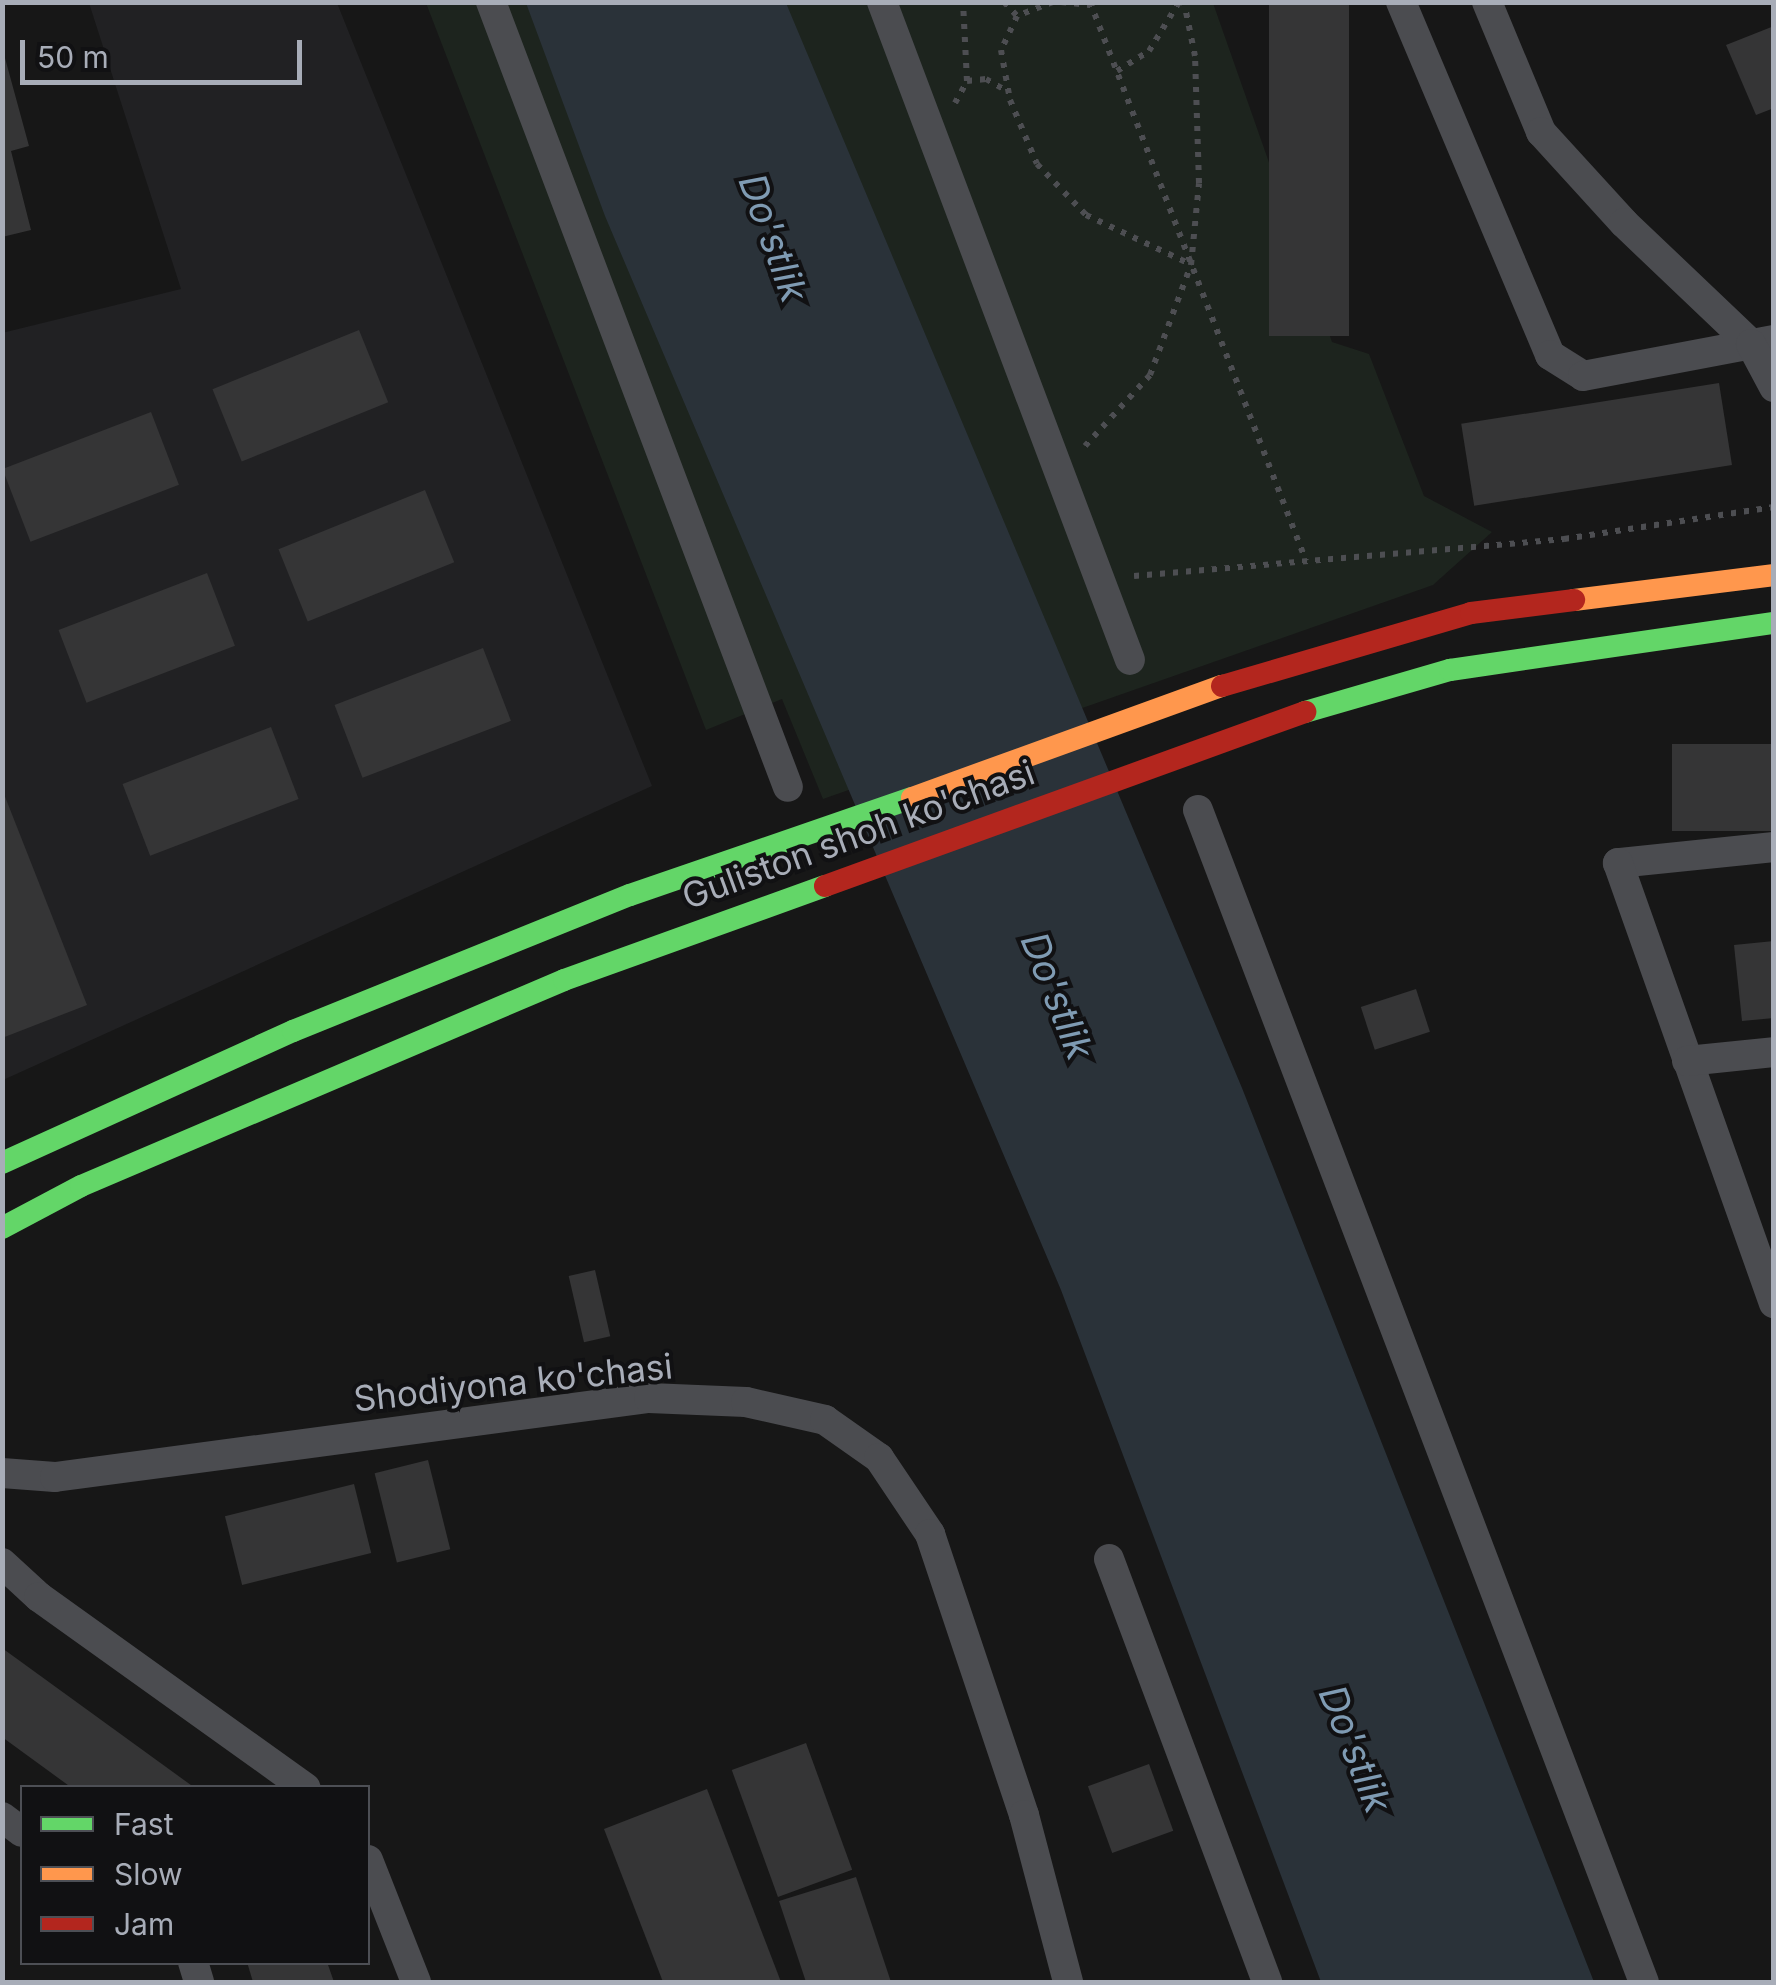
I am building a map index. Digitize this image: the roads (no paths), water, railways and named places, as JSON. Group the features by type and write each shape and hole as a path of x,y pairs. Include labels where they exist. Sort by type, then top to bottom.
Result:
{"main road":[{"name":"Guliston shoh ko'chasi","path":"2,1163 470,959 630,895 804,839 1178,699 1471,613 1774,575"},
{"name":"Guliston shoh ko'chasi","path":"2,1228 81,1186 564,980 822,882 1194,750 1450,670 1774,623"}],"street":[{"path":"492,2 788,788"},
{"path":"882,2 1130,660"},
{"path":"1402,2 1550,355 1582,376 1762,342"},
{"path":"1487,2 1541,132 1624,224 1762,342 1774,386"},
{"path":"1198,810 1644,1982"},
{"path":"1774,847 1618,863 1774,1303"},
{"path":"1687,1061 1774,1052"},
{"name":"Shodiyona ko'chasi","path":"2,1473 55,1478 649,1398 746,1402 825,1420 879,1458 930,1534 1024,1815 1068,1982"},
{"path":"1109,1559 1267,1982"},
{"path":"2,1563 38,1597 302,1785"},
{"path":"370,1865 416,1982"}],"water":[{"name":"Do'stlik","path":"526,3 786,3 1242,1088 1594,1982 1321,1982 1061,1290 605,216"}]}
